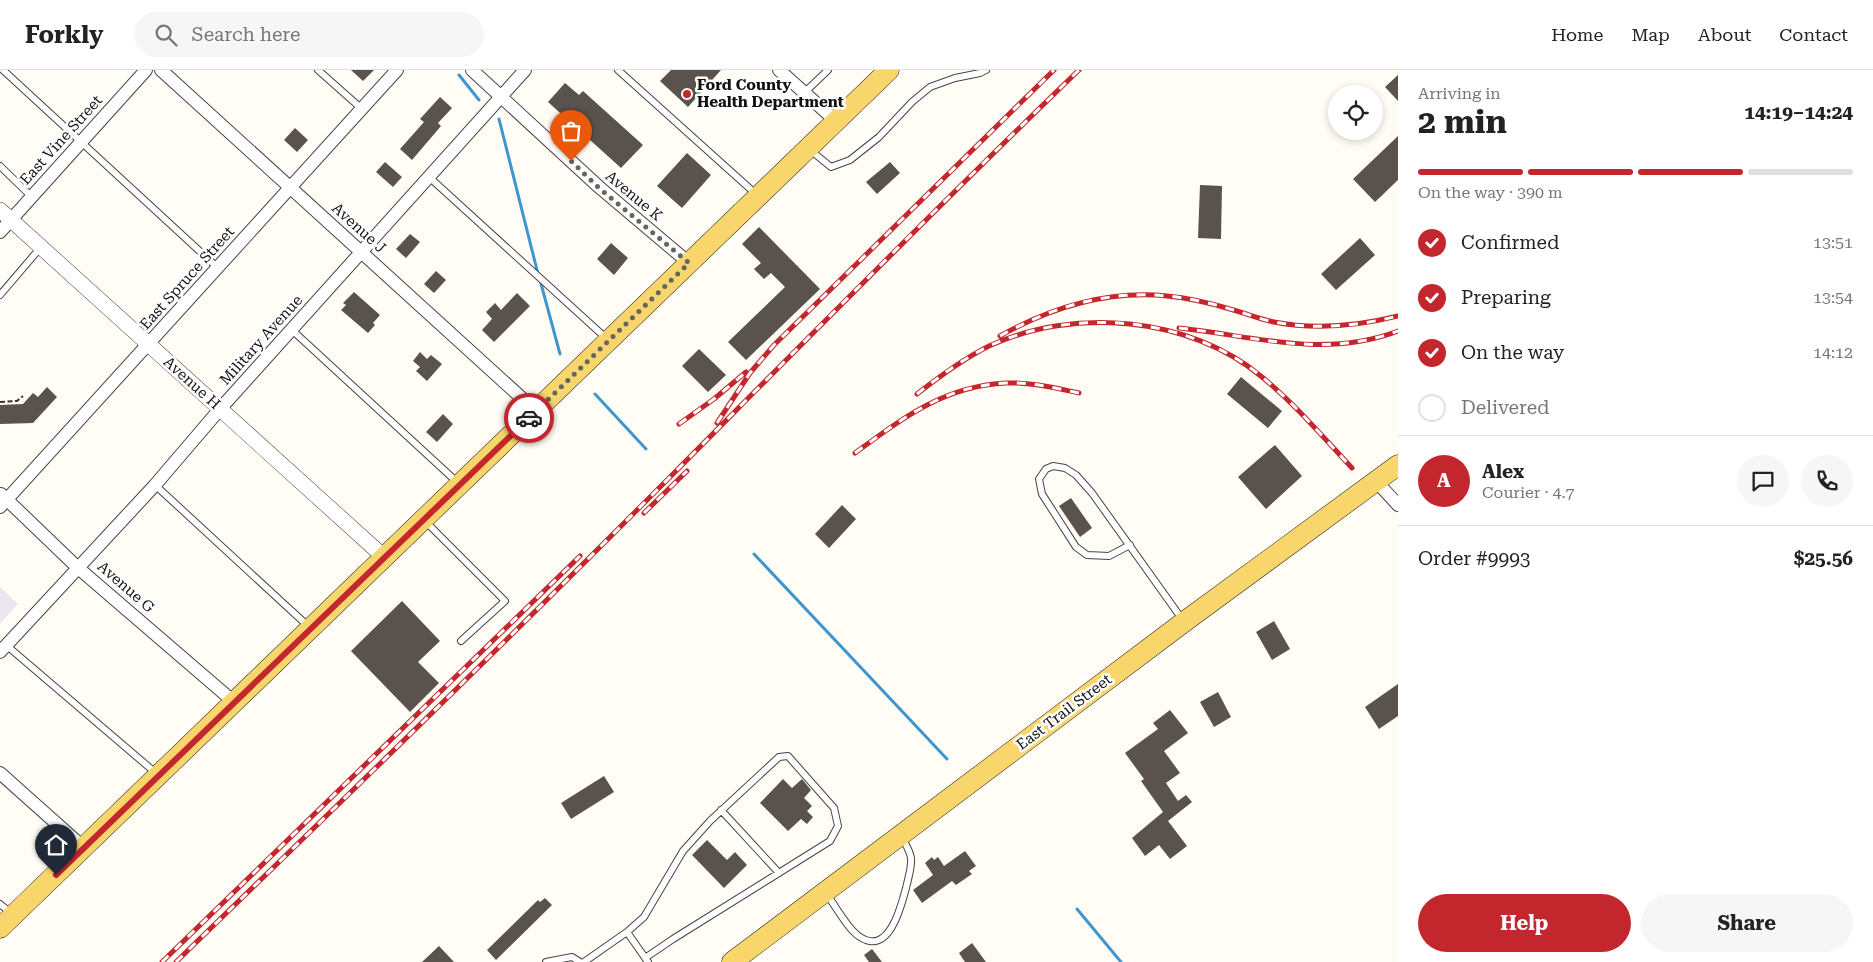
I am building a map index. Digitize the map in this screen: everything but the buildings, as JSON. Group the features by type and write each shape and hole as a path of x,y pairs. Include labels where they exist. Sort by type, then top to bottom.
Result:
{"main road":[{"path":"4,916 84,848 889,70"},
{"name":"East Trail Street","path":"732,962 1184,622 1398,465"}],"street":[{"name":"East Vine Street","path":"0,232 6,215 32,197 146,70"},
{"name":"Avenue J","path":"161,70 536,411"},
{"name":"East Spruce Street","path":"2,500 149,344 397,70"},
{"name":"Avenue K","path":"472,70 599,188 689,263"},
{"name":"Military Avenue","path":"3,648 155,485 220,409 525,70"},
{"path":"779,70 836,121"},
{"name":"Avenue H","path":"6,215 384,557"},
{"path":"1376,481 1398,505"},
{"name":"Avenue G","path":"2,500 234,702"},
{"path":"0,773 84,848"}],"lane":[{"path":"3,70 218,268"},
{"path":"318,70 362,108"},
{"path":"618,70 758,196"},
{"path":"804,93 828,70"},
{"path":"808,148 831,168 850,160 879,137 912,102 930,87 954,78 986,70"},
{"path":"0,166 32,197"},
{"path":"429,177 609,341"},
{"path":"0,296 41,247"},
{"path":"292,330 460,485"},
{"path":"1130,545 1109,556 1087,555 1076,547 1042,494 1039,479 1046,469 1053,466 1064,468 1076,475 1130,545 1184,622"},
{"path":"155,485 310,629"},
{"path":"424,519 505,601 462,642"},
{"path":"3,648 159,775"},
{"path":"584,962 627,932 644,917 683,851 721,810 779,757 788,756 834,808 838,826 830,841 673,939 647,960 627,932"},
{"path":"721,810 779,873"},
{"path":"825,892 854,932 860,937 869,941 877,940 886,935 894,926 901,908 909,876 911,858 901,834"},
{"path":"546,962 572,956 580,962"}],"path":[{"path":"0,402 17,401 23,396"}],"shaded area":[{"path":"0,587 18,604 0,624"}],"waterway":[{"path":"459,75 479,100"},
{"path":"499,119 538,274"},
{"path":"540,280 560,354"},
{"path":"595,394 646,449"},
{"path":"754,554 947,759"},
{"path":"1077,909 1121,962"}],"railway":[{"path":"717,423 750,373 774,345 1054,70"},
{"path":"176,962 553,594 927,219 1079,70"},
{"path":"1000,336 1060,309 1102,298 1123,296 1145,295 1183,298 1215,305 1268,321 1305,326 1336,326 1398,316"},
{"path":"917,394 979,351 1022,334 1057,326 1093,323 1130,324 1166,330 1200,341 1233,357 1262,377 1297,409 1352,468"},
{"path":"1179,328 1262,340 1316,344 1370,339 1398,331"},
{"path":"679,424 714,399 746,372"},
{"path":"855,453 925,406 963,390 984,385 1025,383 1079,393"},
{"path":"644,513 687,471"},
{"path":"162,962 580,556"}],"way so far":[{"path":"529,418 689,263 599,188 571,161"}],"place":[{"name":"Ford County Health Department","path":"687,94"}],"route":[{"path":"56,875 529,418"}]}
